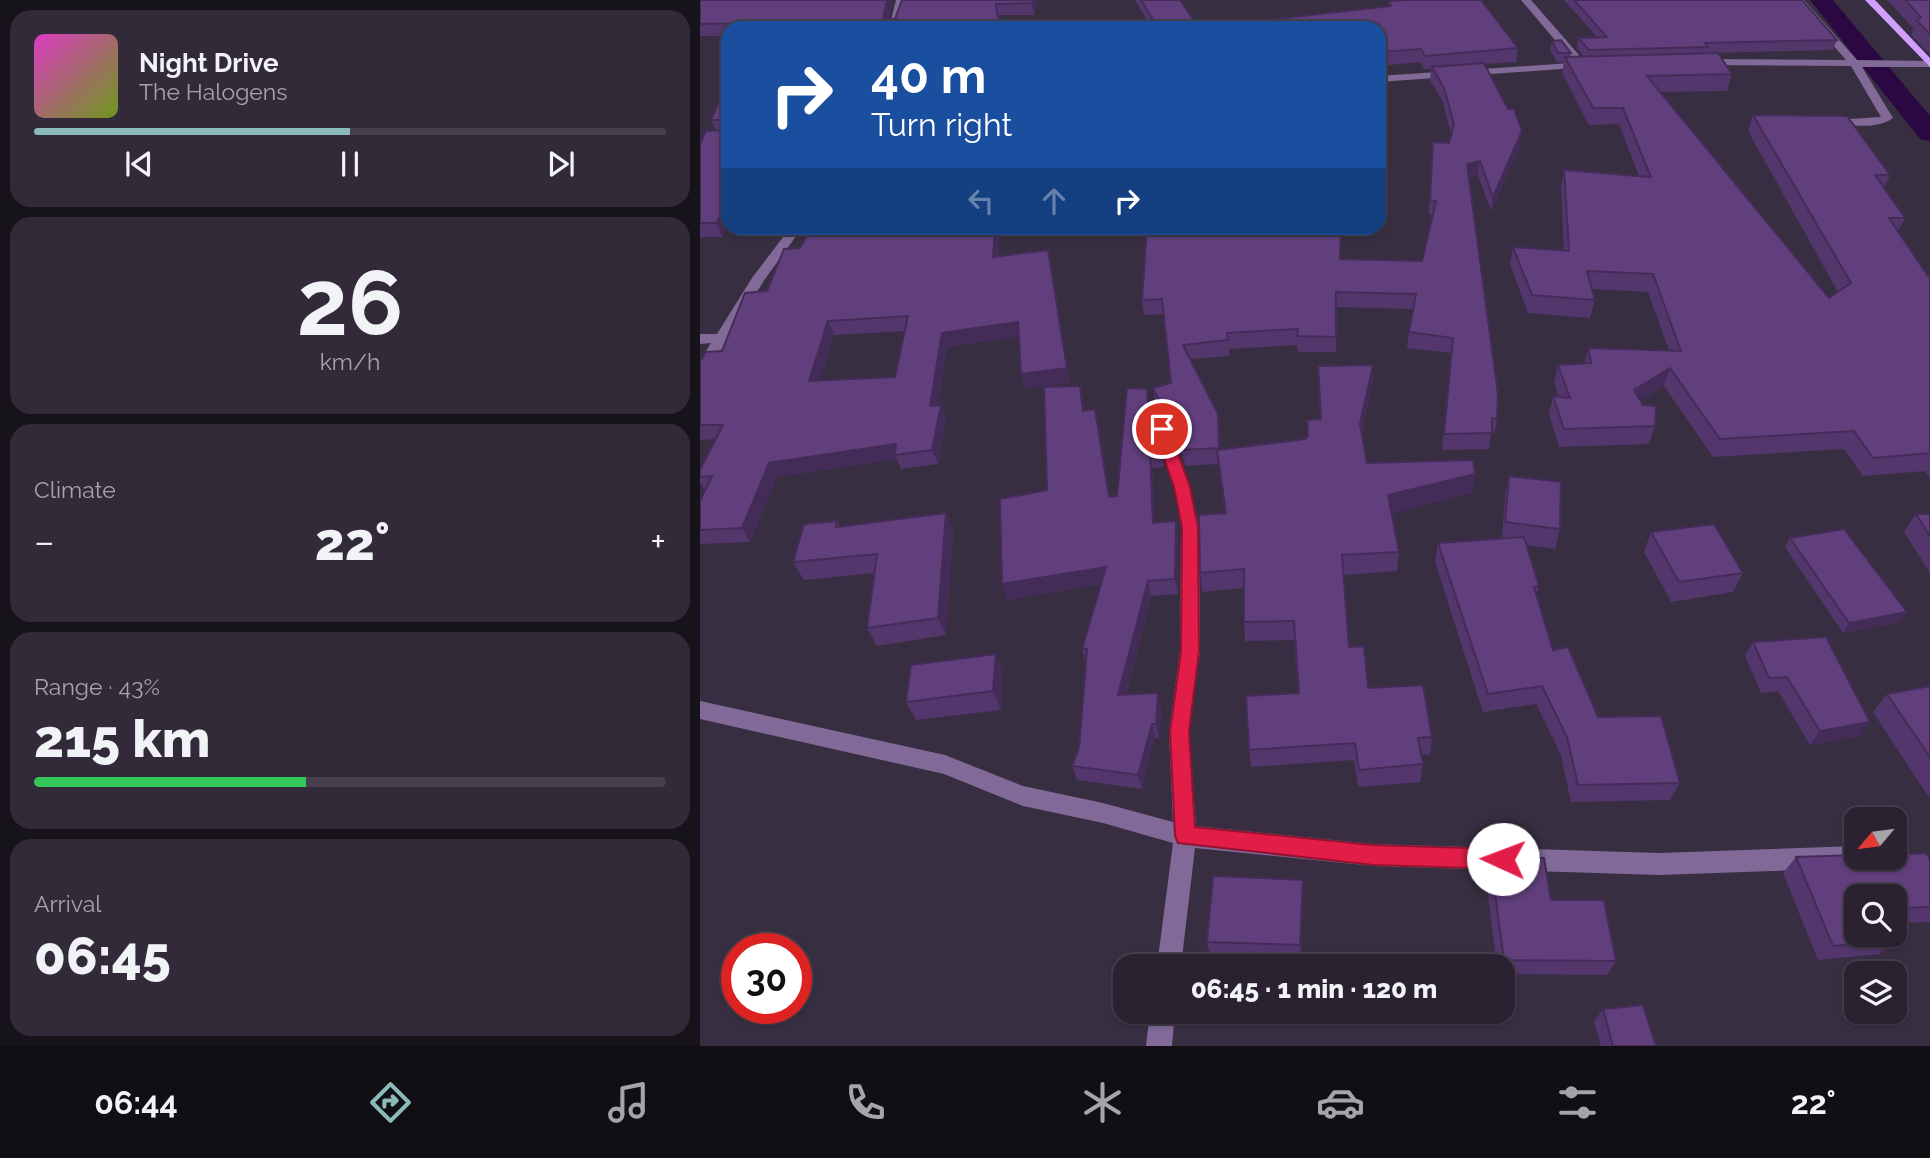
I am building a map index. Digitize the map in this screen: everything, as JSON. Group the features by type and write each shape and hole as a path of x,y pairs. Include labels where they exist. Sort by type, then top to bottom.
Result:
{"main road":[{"path":"1870,0 1928,60"}],"street":[{"path":"896,21 901,0"},
{"path":"1526,0 1581,65"},
{"path":"1799,0 1861,64 1887,118 1880,121 1849,122"},
{"path":"1683,62 1909,65 1928,60"},
{"path":"1386,79 1594,65"},
{"path":"700,373 759,278 791,235"},
{"path":"700,339 722,338"},
{"path":"1162,429 1182,487 1190,527 1190,651 1179,732 1185,836 1170,954"},
{"path":"700,710 945,765 1023,796 1103,813 1185,836 1401,856 1659,864 1844,857"},
{"path":"1159,1046 1162,1024"}],"building":[{"path":"700,0 887,0 883,18 895,19 902,0 1033,0 1032,3 996,4 998,21 721,21 721,24 700,24"},
{"path":"1141,0 1180,0 1194,21 1154,21"},
{"path":"1481,0 1518,48 1425,56 1421,49 1386,52 1386,21 1275,19 1391,6 1389,1"},
{"path":"1574,0 1802,0 1837,40 1705,43 1708,47 1589,50 1578,38 1607,37"},
{"path":"1905,0 1930,0 1930,34 1917,21 1921,17"},
{"path":"1561,40 1571,53 1558,53 1552,41"},
{"path":"1718,53 1732,74 1647,76 1829,298 1851,283 1753,115 1847,116 1890,175 1875,175 1905,218 1889,218 1930,279 1930,453 1873,458 1854,431 1720,439 1670,368 1634,390 1643,405 1656,406 1655,426 1564,429 1553,396 1570,398 1558,365 1591,363 1588,348 1681,351 1653,274 1587,271 1595,300 1532,295 1513,247 1569,251 1564,170 1651,177 1623,108 1593,108 1565,57"},
{"path":"1484,63 1508,109 1514,109 1522,131 1493,197 1480,161 1467,164 1498,394 1497,419 1492,418 1492,433 1444,434 1453,338 1409,332 1416,294 1336,292 1336,337 1297,336 1298,329 1227,333 1228,340 1183,345 1218,414 1219,448 1183,450 1169,411 1158,406 1149,413 1162,452 1150,452 1153,523 1176,521 1175,579 1148,581 1118,695 1158,693 1156,724 1152,724 1138,775 1072,766 1079,748 1087,649 1082,649 1106,567 1002,584 1000,499 1047,490 1044,387 1080,386 1083,411 1095,409 1109,497 1117,496 1127,388 1147,389 1148,402 1159,401 1153,388 1171,383 1162,299 1142,300 1147,235 1341,235 1340,259 1422,261 1436,201 1430,200 1433,142 1449,143 1454,124 1444,88 1432,67"},
{"path":"721,97 721,120 711,120"},
{"path":"721,130 721,215 716,223 700,223 700,144 706,131"},
{"path":"807,235 995,235 993,257 1048,250 1067,368 1021,374 1018,322 942,333 930,406 941,405 932,450 895,455 896,444 769,463 742,528 700,530 700,501 712,476 700,477 700,470 723,425 700,425 700,362 706,352 722,351 745,293 767,291 784,249 800,248","holes":["908,316 895,377 809,381 828,321"]},
{"path":"1373,365 1360,424 1367,463 1473,460 1475,474 1388,495 1399,552 1342,555 1349,647 1364,646 1368,688 1423,685 1432,737 1418,738 1423,764 1359,770 1355,743 1249,750 1246,696 1299,693 1294,621 1244,622 1244,569 1200,573 1199,515 1226,513 1217,450 1305,439 1308,436 1307,420 1321,419 1318,366"},
{"path":"1509,476 1561,482 1560,529 1505,522"},
{"path":"946,513 938,618 867,628 877,554 793,562 804,524 837,521 836,527"},
{"path":"1916,514 1930,514 1930,536"},
{"path":"1714,524 1743,573 1679,582 1651,532"},
{"path":"1844,529 1907,612 1849,623 1790,538"},
{"path":"1524,537 1539,586 1534,587 1553,650 1568,647 1598,717 1661,716 1680,783 1578,785 1567,737 1542,686 1488,694 1438,543"},
{"path":"1826,637 1870,722 1820,731 1787,677 1769,678 1753,642"},
{"path":"996,654 993,691 906,702 911,665"},
{"path":"1930,686 1930,757 1887,694"},
{"path":"1908,853 1927,853 1930,860 1930,907 1907,908 1907,884 1844,884 1844,945 1833,946 1796,857 1844,855 1844,870 1908,870"},
{"path":"1490,856 1544,858 1551,900 1604,900 1616,961 1515,960 1515,954 1503,954"},
{"path":"1213,876 1303,880 1300,945 1207,942"},
{"path":"1643,1005 1656,1046 1613,1046 1603,1009"}],"waterway":[{"path":"1821,0 1930,133"}],"route":[{"path":"1162,429 1182,487 1190,527 1190,651 1179,732 1185,836 1373,855 1503,859"}]}
